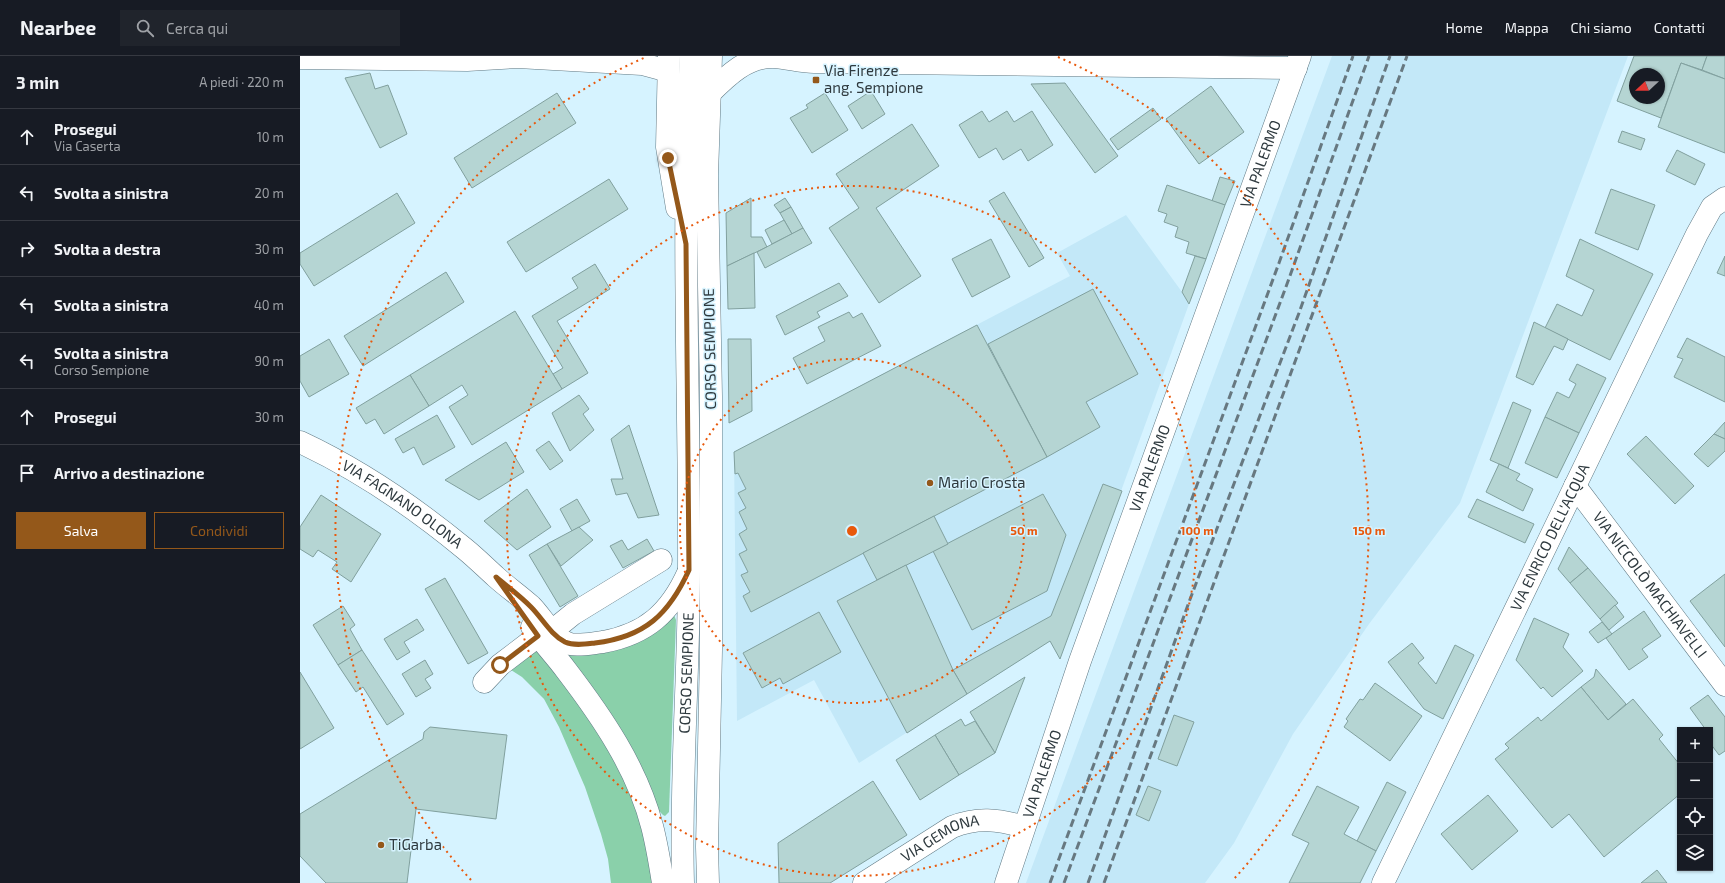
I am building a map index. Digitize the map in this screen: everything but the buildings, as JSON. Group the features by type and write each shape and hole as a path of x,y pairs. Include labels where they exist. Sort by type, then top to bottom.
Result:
{"street":[{"name":"CORSO SEMPIONE","path":"683,883 682,824 689,570 686,244 688,112 691,56"},
{"name":"CORSO SEMPIONE","path":"708,883 707,847 711,650 711,396 707,175 711,56"},
{"path":"300,58 516,57 642,64 669,63 667,147 674,190 686,244"},
{"path":"709,94 734,71 754,61 774,57 798,62 1298,62"},
{"name":"VIA PALERMO","path":"1006,883 1082,654 1298,62"},
{"name":"VIA ENRICO DELL'ACQUA","path":"1383,883 1705,220 1712,207 1725,198"},
{"name":"VIA FAGNANO OLONA","path":"300,442 366,477 403,501 458,543 496,577 545,634 608,729 625,760 642,797 652,825 663,883"},
{"name":"VIA NICCOLÒ MACHIAVELLI","path":"1575,486 1725,685"},
{"path":"484,682 500,665 573,614 661,560"},
{"path":"545,634 565,642 576,644 607,641 632,633 653,622 669,607 678,594 689,570"},
{"name":"VIA GEMONA","path":"864,883 952,827 963,823 992,819 1024,827"}],"shaded area":[{"path":"1332,56 1628,56 1460,503 1369,624 1293,734 1234,843 1205,883 1026,883"},
{"name":"Mario Crosta","path":"1126,215 1182,292 1189,304 1060,659 1050,641 859,763 814,680 737,721 734,452 1070,276 1057,253"}],"green space":[{"path":"674,615 676,620 669,812 665,816 658,810 568,657 571,653"},
{"path":"539,647 594,726 618,768 640,820 654,883 611,883 608,859 601,834 585,787 559,727 544,699 522,677 511,670 512,666"}],"railway":[{"path":"1050,883 1279,263 1353,56"},
{"path":"1064,883 1287,284 1369,56"},
{"path":"1088,883 1189,602 1299,313 1390,56"},
{"path":"1104,883 1407,56"}],"place":[{"name":"Via Firenze ang. Sempione","path":"816,80"},
{"name":"Mario Crosta","path":"930,483"},
{"name":"TiGarba","path":"381,845"}],"route":[{"path":"500,665 538,636 496,577 531,606 552,631 560,638 570,644 576,644 607,641 632,633 653,622 669,607 678,594 689,570 686,244 668,158"}]}
